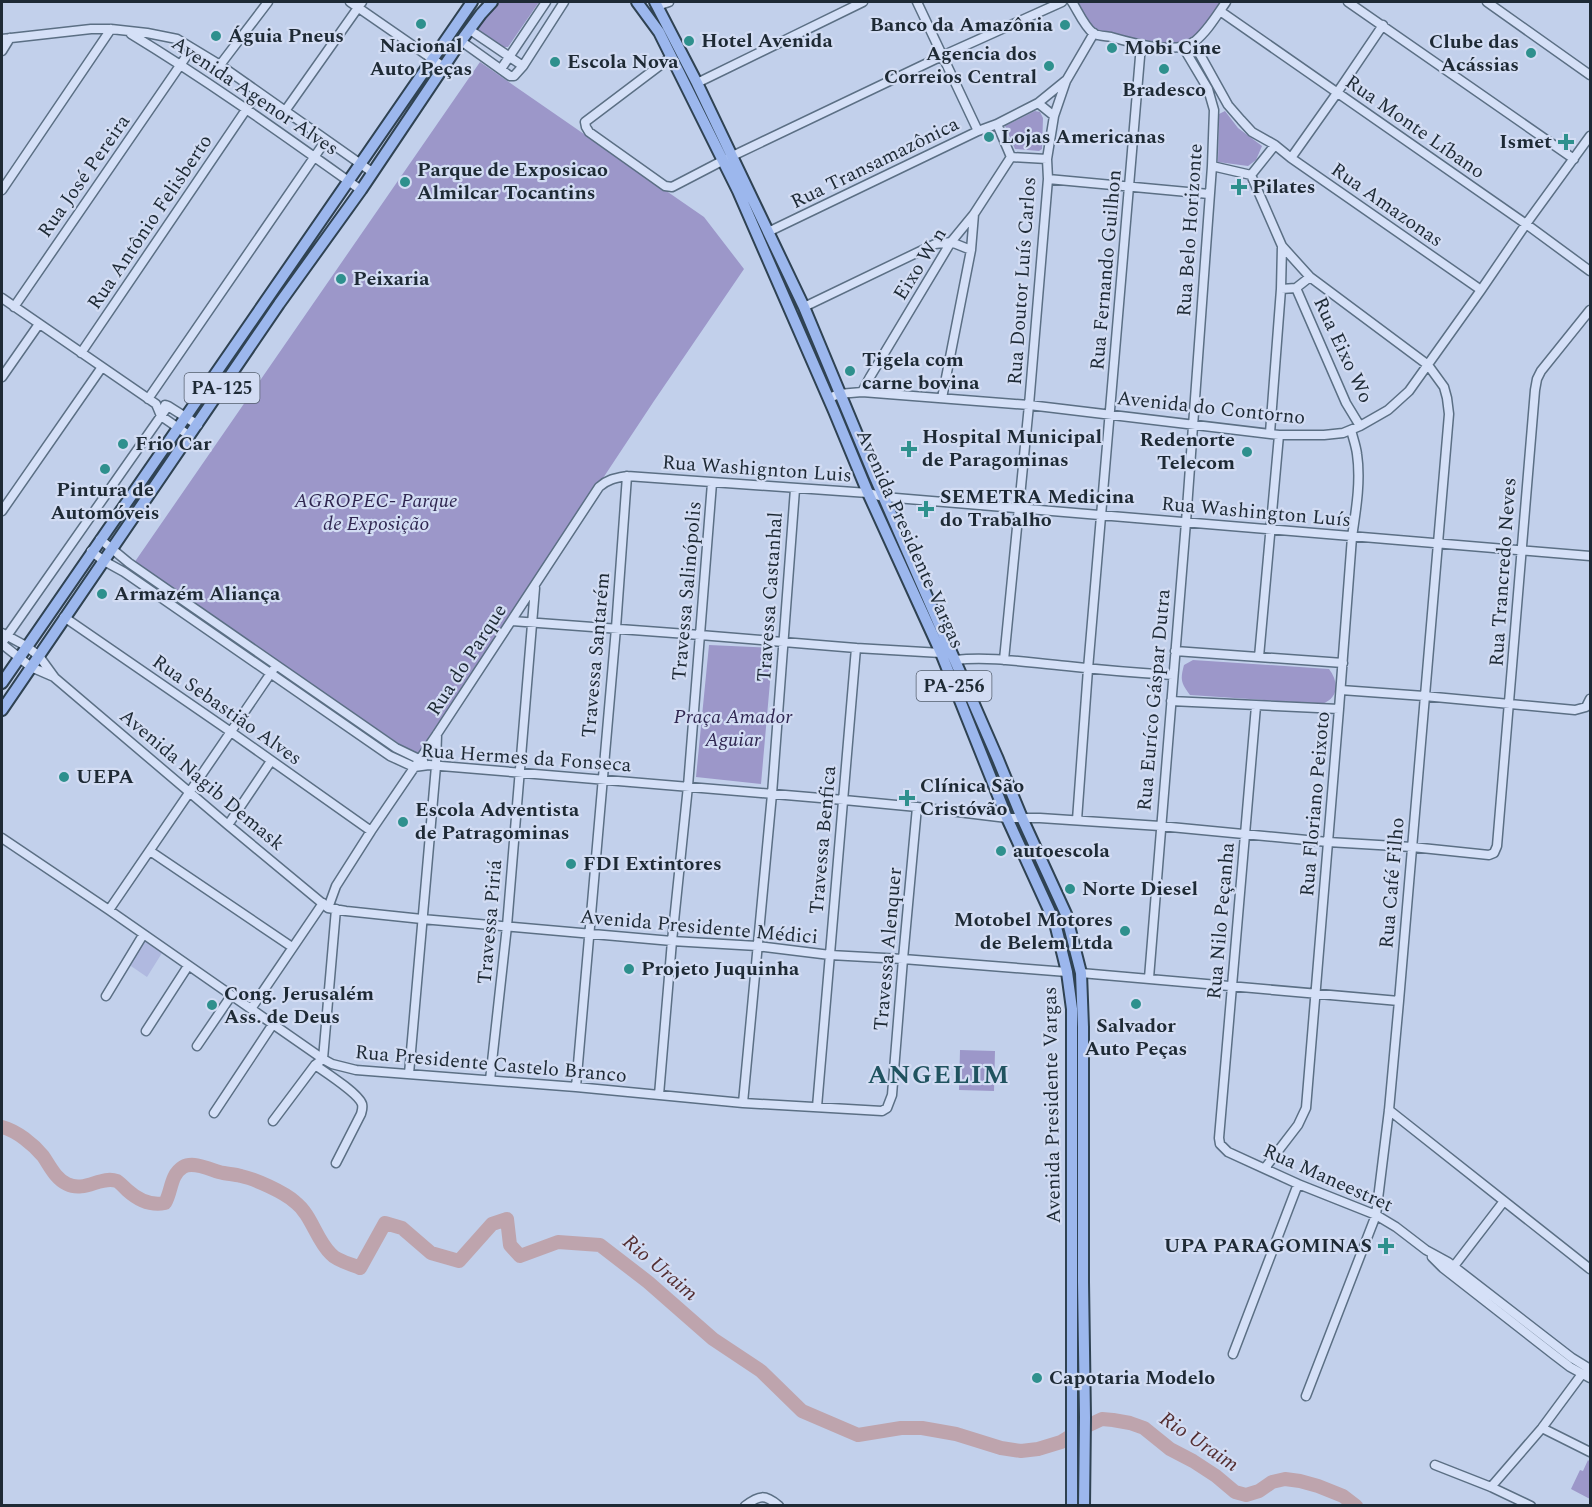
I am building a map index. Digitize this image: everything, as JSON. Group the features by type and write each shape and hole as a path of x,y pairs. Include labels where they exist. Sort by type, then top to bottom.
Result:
{"main road":[{"name":"PA-125","path":"2,683 472,2"},
{"name":"PA-125","path":"2,710 279,304 361,190 461,41 492,2"},
{"name":"Avenida Presidente Vargas","path":"637,2 654,24 768,232 804,307 868,493 941,653 1007,818 1055,923 1067,972 1072,1009 1078,1257"},
{"name":"Avenida Presidente Vargas","path":"656,4 697,83 738,191 884,497 998,757 1022,818 1066,914 1081,973 1083,1039 1072,1506"},
{"path":"267,296 279,304"},
{"path":"221,364 233,373"},
{"name":"Avenida Presidente Vargas","path":"1078,1281 1085,1418 1084,1506"}],"street":[{"path":"220,65 268,2"},
{"path":"501,69 546,2"},
{"path":"461,41 510,76 514,76 523,66 564,2"},
{"path":"656,4 669,2"},
{"path":"697,83 863,2"},
{"path":"917,2 978,131"},
{"path":"671,57 585,122 589,132 669,187 942,56 1062,2"},
{"path":"1072,2 1094,33 1142,45 1170,47 1184,46 1193,42 1205,31 1226,2"},
{"path":"1348,2 1574,159"},
{"path":"1487,2 1590,75"},
{"path":"285,111 357,3 444,67"},
{"name":"Rua Monte Líbano","path":"1220,11 1590,270"},
{"path":"1291,158 1383,25"},
{"path":"2,51 6,39 91,29 111,29 177,39 220,65 372,172"},
{"path":"2,190 111,29"},
{"path":"470,30 523,66"},
{"name":"Avenida Agenor Alves","path":"128,32 247,109 361,190"},
{"path":"1066,81 1094,33"},
{"name":"Rua Amazonas","path":"1193,42 1228,105 1252,132 1275,145 1481,290"},
{"name":"Rua Fernando Guilhon","path":"1077,820 1142,45"},
{"name":"Rua Belo Horizonte","path":"1184,46 1208,88 1214,110 1193,424"},
{"name":"Rua José Pereira","path":"14,307 192,48"},
{"name":"Rua Transamazônica","path":"768,232 997,124 1038,103 1066,81"},
{"name":"Rua Doutor Luís Carlos","path":"1004,660 1029,405 1048,179 1047,159 1054,116 1066,81"},
{"name":"Rua Antônio Felisberto","path":"81,353 258,92"},
{"path":"1038,103 1054,116"},
{"path":"1214,110 1228,105"},
{"path":"997,124 1011,157 1047,159"},
{"name":"Avenida do Contorno","path":"834,396 862,392 1029,405 1274,434 1343,433 1388,410 1409,391 1590,136"},
{"path":"148,399 326,140"},
{"path":"1251,175 1275,145"},
{"name":"Eixo W n","path":"862,392 951,242 974,214 1011,157"},
{"path":"1212,166 1251,175"},
{"path":"1251,175 1282,246 1270,530 1259,657"},
{"path":"1048,179 1209,194"},
{"path":"942,398 971,250 974,214"},
{"path":"804,307 935,244 951,242 971,250"},
{"name":"Rua Café Filho","path":"1282,246 1310,277 1428,365 1444,387 1449,414 1399,1001 1376,1215 1306,1396"},
{"path":"1281,289 1296,288 1310,277"},
{"name":"Rua Eixo Wo","path":"1296,288 1346,403 1360,426"},
{"path":"2,298 148,399 156,405 161,416 190,436"},
{"name":"Rua Trancredo Neves","path":"1494,853 1497,846 1534,390 1541,371 1590,310"},
{"path":"2,377 39,324"},
{"path":"2,511 102,367"},
{"path":"156,405 168,406 198,425"},
{"path":"2,643 4,634 168,406"},
{"name":"Rua Euríco Gáspar Dutra","path":"1149,978 1193,424"},
{"name":"Rua Floriano Peixoto","path":"1265,1168 1298,1125 1306,1108 1359,470 1351,430"},
{"name":"Rua Washignton Luis","path":"627,476 868,493 884,497"},
{"name":"Rua do Parque","path":"329,907 336,886 371,831 600,487 609,480 627,476"},
{"name":"Travessa Santarém","path":"576,1087 627,476"},
{"name":"Travessa Salinópolis","path":"659,1095 688,786 712,483"},
{"name":"Travessa Castanhal","path":"743,1103 772,794 795,489"},
{"name":"Rua Washington Luís","path":"884,497 1590,556"},
{"path":"100,539 129,563 274,668 396,748 433,765"},
{"name":"Rua Hermes da Fonseca","path":"91,551 274,668 390,756 414,767 433,765 688,786 917,807 1007,818 1077,820 1412,847 1484,855 1494,853"},
{"name":"Travessa Piriá","path":"490,1080 507,926 535,587"},
{"name":"Rua Sebastião Alves","path":"64,617 371,831"},
{"path":"512,621 941,653"},
{"name":"Avenida Nagib Demask","path":"4,634 39,656 55,678 228,825 329,907"},
{"name":"Avenida Nagib Demask","path":"2,643 32,667 55,678"},
{"name":"Travessa Benfica","path":"817,1107 856,648"},
{"path":"1175,651 1343,663"},
{"path":"955,660 971,658 1004,660 1173,675"},
{"path":"109,910 274,668"},
{"path":"1341,690 1575,710 1586,707 1590,699"},
{"path":"1171,701 1339,709"},
{"name":"Rua Nilo Peçanha","path":"1219,1138 1244,833 1257,706"},
{"path":"409,1074 437,734"},
{"path":"228,825 271,761"},
{"name":"Travessa Alenquer","path":"892,1095 917,807"},
{"name":"Rua Presidente Castelo Branco","path":"2,838 323,1059 344,1067 356,1070 743,1103 882,1111 888,1108 892,1095"},
{"path":"150,851 292,947"},
{"path":"251,1009 292,947 329,907"},
{"path":"273,1121 315,1065 323,1059 329,907"},
{"name":"Avenida Presidente Médici","path":"329,907 422,919 590,934 757,946 830,955 1067,972"},
{"path":"106,996 143,935"},
{"path":"146,1031 188,966"},
{"path":"1081,973 1399,1001"},
{"path":"197,1046 231,996"},
{"path":"214,1113 273,1024"},
{"path":"315,1065 352,1092 362,1105 361,1114 336,1163"},
{"path":"1389,1110 1590,1269"},
{"name":"Rua Maneestret","path":"1219,1138 1220,1144 1228,1152 1298,1184 1376,1215 1396,1227 1588,1370"},
{"path":"1233,1354 1298,1184"},
{"path":"1451,1270 1504,1201"},
{"path":"1491,1487 1588,1370"},
{"path":"1542,1428 1590,1452"},
{"path":"1435,1465 1531,1506"},
{"path":"745,1506 756,1498 763,1497 771,1498 778,1506"}],"shaded area":[{"path":"143,940 162,953 147,977 128,964"}],"green space":[{"path":"496,2 539,2 508,47 503,47 476,28"},
{"path":"1078,2 1224,2 1192,41 1171,46 1096,32"},
{"name":"AGROPEC- Parque de Exposição","path":"480,62 704,217 744,269 420,755 414,754 134,563"},
{"path":"1035,111 1040,112 1043,118 1042,149 1039,151 1015,149 1005,126"},
{"path":"1225,111 1238,128 1262,146 1256,160 1248,166 1218,162 1219,114"},
{"name":"Praça Amador Aguiar","path":"709,645 773,648 761,784 696,777"},
{"path":"1193,660 1329,669 1335,679 1336,689 1332,698 1322,704 1190,695 1183,684 1182,674 1184,665"},
{"path":"960,1050 995,1051 994,1091 959,1090"},
{"path":"1588,1460 1590,1462 1590,1499 1571,1489 1580,1470 1583,1471"}],"waterway":[{"name":"Rio Uraim","path":"2,1127 30,1143 43,1156 56,1175 67,1184 80,1186 105,1180 117,1181 135,1197 149,1203 165,1203 173,1179 179,1170 187,1165 201,1166 254,1180 277,1190 295,1202 306,1214 321,1242 331,1254 360,1268 385,1223 402,1228 431,1253 459,1261 492,1224 507,1219 510,1245 520,1256 558,1242 600,1245 648,1282 713,1339 761,1371 802,1411 858,1435 901,1428 922,1428 956,1434 1001,1448 1021,1451 1061,1442 1102,1419 1113,1420 1144,1428 1170,1449 1216,1476 1235,1492 1246,1495 1259,1491 1272,1482 1285,1479 1318,1486 1343,1496 1356,1506"}],"place":[{"name":"Nacional Auto Peças","path":"421,24"},
{"name":"Banco da Amazônia","path":"1065,25"},
{"name":"Águia Pneus","path":"216,36"},
{"name":"Hotel Avenida","path":"689,41"},
{"name":"Mobi Cine","path":"1112,48"},
{"name":"Clube das Acássias","path":"1531,53"},
{"name":"Escola Nova","path":"555,62"},
{"name":"Agencia dos Correios Central","path":"1049,66"},
{"name":"Bradesco","path":"1164,69"},
{"name":"Lojas Americanas","path":"989,137"},
{"name":"Ismet","path":"1566,142"},
{"name":"Parque de Exposicao Almilcar Tocantins","path":"405,182"},
{"name":"Pilates","path":"1239,187"},
{"name":"Peixaria","path":"341,279"},
{"name":"Tigela com carne bovina","path":"850,371"},
{"name":"Frio Car","path":"123,444"},
{"name":"Hospital Municipal de Paragominas","path":"909,449"},
{"name":"Redenorte Telecom","path":"1247,452"},
{"name":"Pintura de Automóveis","path":"105,469"},
{"name":"SEMETRA Medicina do Trabalho","path":"926,509"},
{"name":"Armazém Aliança","path":"102,594"},
{"name":"UEPA","path":"64,777"},
{"name":"Clínica São Cristóvão","path":"907,798"},
{"name":"Escola Adventista de Patragominas","path":"403,822"},
{"name":"autoescola","path":"1001,851"},
{"name":"FDI Extintores","path":"571,864"},
{"name":"Norte Diesel","path":"1070,889"},
{"name":"Motobel Motores de Belem Ltda","path":"1125,931"},
{"name":"Projeto Juquinha","path":"629,969"},
{"name":"Salvador Auto Peças","path":"1136,1004"},
{"name":"Cong. Jerusalém Ass. de Deus","path":"212,1005"},
{"name":"UPA PARAGOMINAS","path":"1386,1246"},
{"name":"Capotaria Modelo","path":"1037,1378"}],"district":[{"name":"ANGELIM","path":"939,1075"}]}
